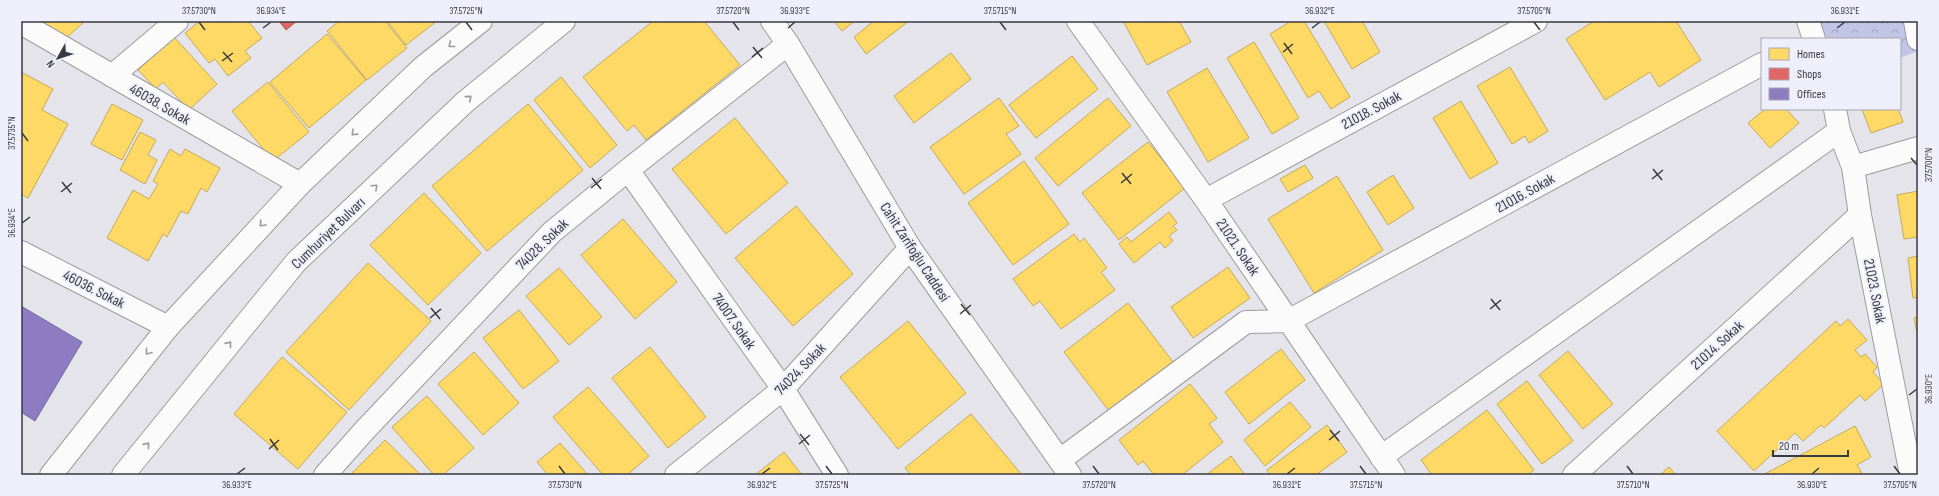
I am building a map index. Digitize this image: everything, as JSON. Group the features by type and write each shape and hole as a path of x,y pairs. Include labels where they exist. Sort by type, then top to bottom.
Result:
{"street":[{"path":"112,76 176,21"},
{"path":"51,475 168,326 300,184 423,67 481,21"},
{"name":"Cumhuriyet Bulvarı","path":"123,475 296,262 465,102 564,21"},
{"name":"Cahit Zarifoğlu Caddesi","path":"772,21 788,44 910,248 1065,467"},
{"name":"21021. Sokak","path":"1078,21 1206,200 1394,475"},
{"name":"21018. Sokak","path":"1206,200 1536,21"},
{"path":"1915,21 1918,39"},
{"name":"46038. Sokak","path":"21,23 300,184"},
{"name":"74028. Sokak","path":"325,475 370,425 552,232 788,44"},
{"name":"21016. Sokak","path":"1288,322 1761,65"},
{"name":"21023. Sokak","path":"1835,110 1839,130 1853,167 1860,215 1911,475"},
{"path":"1381,457 1839,130"},
{"path":"1853,167 1918,148"},
{"name":"74007. Sokak","path":"628,170 783,389 837,475"},
{"name":"21014. Sokak","path":"1574,475 1860,215"},
{"name":"74024. Sokak","path":"676,475 783,389 910,248"},
{"name":"46036. Sokak","path":"21,252 168,326"},
{"path":"1065,467 1246,322 1288,322"}],"green space":[{"path":"1808,21 1915,21 1918,51 1901,58 1901,38 1814,38"}],"building: Homes":[{"path":"35,21 85,21 64,40"},
{"path":"200,21 248,21 262,38 245,51 251,58 228,76 215,59 209,63 185,33"},
{"path":"339,21 385,21 407,48 367,80 327,31"},
{"path":"387,21 437,21 406,45"},
{"path":"653,21 704,21 740,65 646,140 634,125 627,131 583,77"},
{"path":"834,21 855,21 842,31"},
{"path":"874,21 909,21 866,54 854,37"},
{"path":"1123,21 1179,21 1191,42 1147,65"},
{"path":"1291,21 1304,21 1350,97 1331,109 1319,91 1308,98 1270,34"},
{"path":"1324,21 1362,21 1380,52 1352,69"},
{"path":"1594,21 1676,21 1701,60 1659,87 1650,72 1605,100 1566,39"},
{"path":"327,34 366,80 309,128 270,82"},
{"path":"174,37 217,84 189,110 163,82 156,89 138,70"},
{"path":"1254,42 1299,118 1272,134 1227,58"},
{"path":"951,53 971,79 914,123 894,96"},
{"path":"1072,56 1098,89 1036,138 1009,105"},
{"path":"1510,67 1548,131 1529,143 1525,136 1512,144 1477,86"},
{"path":"1207,68 1249,138 1208,162 1167,92"},
{"path":"23,73 53,89 42,110 68,124 28,198 21,194 21,77"},
{"path":"561,77 617,145 590,168 534,100"},
{"path":"268,82 309,132 273,161 232,111"},
{"path":"999,98 1019,126 1006,134 1021,154 964,194 930,147"},
{"path":"1108,98 1131,126 1058,186 1035,158"},
{"path":"1461,101 1498,163 1470,179 1433,118"},
{"path":"112,104 143,120 122,160 91,144"},
{"path":"528,104 583,170 487,251 432,186"},
{"path":"1764,110 1787,110 1799,123 1770,148 1748,123"},
{"path":"1862,110 1898,110 1903,122 1871,133"},
{"path":"735,118 788,183 726,234 672,169"},
{"path":"140,132 156,140 148,155 157,160 145,184 120,170"},
{"path":"1148,142 1185,188 1119,240 1082,193"},
{"path":"170,149 181,156 185,149 220,168 207,192 201,188 188,214 181,211 167,237 163,234 148,261 107,238 133,190 149,199 158,184 153,181"},
{"path":"1024,161 1069,224 1013,265 968,203"},
{"path":"1305,165 1313,178 1288,192 1280,179"},
{"path":"1393,175 1414,208 1388,225 1367,192"},
{"path":"1337,176 1383,250 1314,293 1268,219"},
{"path":"1918,191 1918,237 1904,239 1897,195"},
{"path":"424,193 481,253 428,305 370,245"},
{"path":"796,206 853,274 793,326 735,258"},
{"path":"1169,212 1177,223 1173,226 1177,230 1169,236 1173,241 1165,248 1160,242 1134,263 1119,244 1127,237 1131,242"},
{"path":"623,219 677,282 635,319 581,255"},
{"path":"1074,234 1080,242 1084,238 1107,268 1101,272 1115,290 1061,329 1040,301 1033,306 1013,279"},
{"path":"1918,256 1918,297 1913,298 1908,258"},
{"path":"368,263 431,321 349,410 286,352"},
{"path":"1228,267 1250,298 1193,338 1171,307"},
{"path":"559,268 602,317 569,345 526,296"},
{"path":"1128,303 1173,362 1109,411 1064,352"},
{"path":"519,310 559,361 523,389 483,338"},
{"path":"1918,317 1918,338 1914,318"},
{"path":"1848,319 1867,340 1855,350 1861,357 1865,354 1877,367 1873,372 1884,384 1865,401 1860,395 1824,428 1821,425 1803,441 1795,433 1754,471 1717,431 1836,321 1840,326"},
{"path":"908,321 966,393 898,449 840,377"},
{"path":"650,347 706,417 668,448 612,378"},
{"path":"1281,349 1305,380 1249,424 1225,392"},
{"path":"1568,351 1613,404 1583,429 1539,375"},
{"path":"474,352 519,403 483,435 438,384"},
{"path":"282,357 347,412 298,469 234,414"},
{"path":"1527,381 1573,441 1542,464 1497,404"},
{"path":"1190,384 1217,418 1209,424 1223,442 1182,475 1154,475 1143,461 1138,465 1119,440"},
{"path":"588,387 649,456 627,475 603,475 553,417"},
{"path":"427,396 474,448 443,475 434,475 392,427"},
{"path":"1290,402 1311,427 1265,466 1244,440"},
{"path":"1487,410 1534,470 1528,475 1432,475 1421,460"},
{"path":"971,414 1022,475 911,475 905,468"},
{"path":"1327,425 1347,452 1316,475 1270,475 1267,470"},
{"path":"1855,426 1871,457 1857,465 1863,475 1763,475"},
{"path":"385,440 421,475 354,475 352,473"},
{"path":"560,443 588,475 548,475 537,462"},
{"path":"784,452 802,475 755,475"},
{"path":"1231,456 1245,475 1206,475"},
{"path":"1669,467 1676,475 1660,475"}],"building: Shops":[{"path":"279,21 297,21 286,30"}],"building: Offices":[{"path":"21,306 82,342 35,421 21,412"}]}
